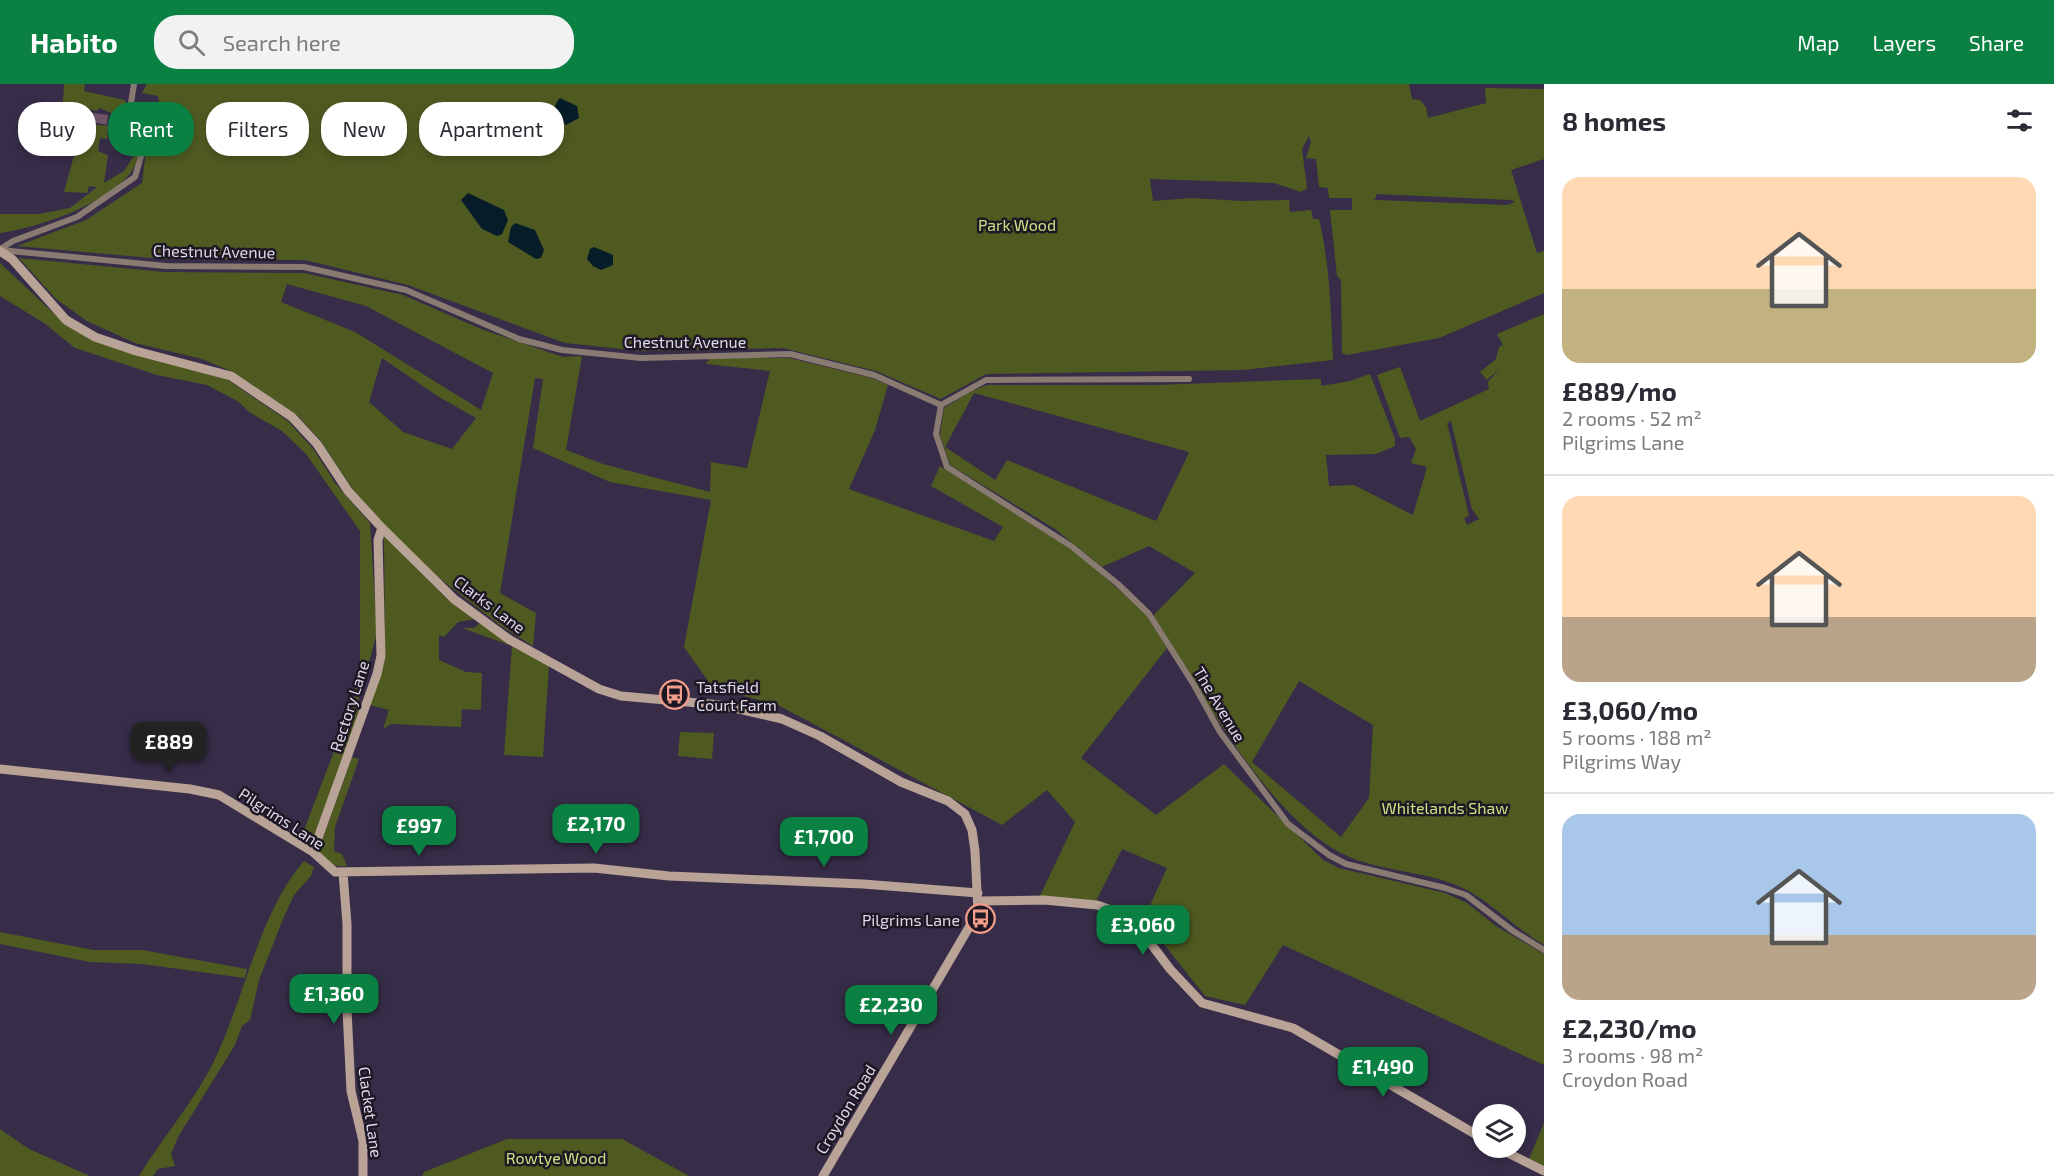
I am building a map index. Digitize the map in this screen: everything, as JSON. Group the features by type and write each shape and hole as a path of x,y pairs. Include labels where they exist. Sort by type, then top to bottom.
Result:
{"street":[{"path":"0,250 13,240 78,217 135,177 144,146 131,103 134,84"},
{"name":"Chestnut Avenue","path":"0,250 166,266 304,267 406,290 519,339 562,350 641,358 790,354 874,375 941,405"},
{"name":"Clarks Lane","path":"0,250 12,259 66,320 95,337 136,351 201,366 231,376 292,417 317,444 348,491 382,528 463,606 510,640 599,689 621,696 650,701 721,705 782,719 820,736 901,782 956,805 965,814 972,830 978,897"},
{"path":"941,405 986,380 1189,379"},
{"name":"The Avenue","path":"941,405 936,434 947,466 1071,546 1118,584 1149,614 1194,685 1220,732 1288,824 1329,855 1346,864 1466,895 1513,931 1544,950"},
{"name":"Rectory Lane","path":"314,852 377,674 381,656 378,540 382,528"},
{"name":"Pilgrims Lane","path":"0,769 190,789 219,795 314,852 328,867 343,873"},
{"path":"343,873 594,868 669,876 862,884 978,897 1097,905 1125,915 1136,924 1170,969 1202,1003 1293,1028 1472,1132"},
{"name":"Clacket Lane","path":"343,873 347,924 347,1010 351,1091 363,1141 363,1176"},
{"name":"Croydon Road","path":"823,1176 974,921 978,897"},
{"path":"1518,1158 1544,1171"}],"green space":[{"path":"64,84 85,84 84,91 126,102 108,102 108,112 100,108 96,111 96,102 63,102"},
{"name":"Park Wood","path":"147,84 1409,84 1412,99 1420,100 1426,107 1428,118 1486,103 1485,88 1544,89 1544,159 1511,170 1537,253 1544,251 1544,293 1439,338 1347,355 1342,353 1341,280 1337,276 1330,210 1352,210 1352,198 1329,198 1328,188 1319,187 1316,159 1306,158 1311,142 1309,136 1302,149 1307,188 1301,192 1274,183 1150,179 1147,159 1153,201 1191,198 1242,201 1289,200 1290,212 1311,210 1313,219 1319,219 1326,254 1333,360 1243,370 986,374 941,399 876,371 783,348 641,351 565,343 408,285 305,260 163,259 17,246 86,220 142,183 145,156 194,156 194,102 159,102 158,96 142,93","holes":["1376,194 1512,200 1515,202 1507,205 1373,199 1376,198"]},
{"path":"96,125 108,126 107,139 100,138 98,151 108,155 104,183 124,171 134,156 138,156 130,173 100,198 57,218 0,233 0,214 39,214 70,208 97,187 89,186 87,193 64,192 74,156 96,156"},
{"path":"19,258 164,272 304,273 403,295 481,329 563,357 582,356 566,450 603,464 710,492 711,462 747,468 770,371 706,364 710,358 789,358 872,378 888,385 875,430 849,489 994,541 1003,527 931,486 940,466 1080,555 1145,613 1167,648 1081,758 1156,815 1224,764 1323,860 1339,868 1445,893 1467,903 1496,926 1544,954 1544,1065 1283,945 1245,1005 1205,996 1144,919 1167,868 1122,849 1096,901 1039,898 1075,822 1047,790 1002,825 778,705 713,688 684,647 711,500 610,482 533,448 543,379 535,378 500,593 536,613 533,646 501,626 434,574 379,521 353,490 320,440 297,415 233,372 202,359 135,343 87,321 56,299","holes":["287,284 366,306 493,373 481,410 355,332 281,302","382,358 439,397 476,418 452,449 403,432 369,402"]},
{"path":"0,263 64,323 225,378 288,421 314,450 335,483 370,523 377,633 356,709 360,711 312,846 301,838 353,702 360,665 360,531 306,454 282,431 249,412 239,402 207,385 157,375 75,348 44,323 0,296"},
{"name":"Whitelands Shaw","path":"1544,314 1544,945 1478,896 1454,884 1376,866 1346,856 1305,828 1280,802 1233,742 1153,616 1195,573 1149,546 1102,567 1055,529 950,465 940,435 944,408 970,392 987,385 1157,385 1321,379 1321,386 1350,381 1370,374 1395,439 1395,446 1376,454 1326,455 1329,486 1354,485 1413,515 1427,467 1411,463 1416,449 1409,437 1400,438 1377,375 1400,367 1420,421 1489,389 1488,382 1500,368 1487,380 1480,372 1496,359 1499,347 1503,345 1497,334","holes":["974,393 1189,452 1189,453 1156,521 1007,460 995,480 945,447","1451,421 1472,509 1479,519 1467,525 1464,518 1469,516 1447,423","1299,681 1373,725 1369,798 1341,837 1252,762"]},
{"path":"384,535 445,597 475,619 458,622 444,637 439,635 439,660 466,672 482,673 481,710 462,709 461,727 391,724 383,729 389,710 370,705 385,650"},
{"path":"480,623 512,646 462,628 474,628"},
{"path":"512,646 549,665 543,757 504,755"},
{"path":"680,732 714,733 712,759 678,756"},
{"path":"352,757 359,759 335,827 334,851 342,854 347,866 338,866 327,861 318,852"},
{"path":"304,861 314,867 311,876 294,895 283,919 259,980 250,1020 242,1026 235,1045 178,1137 171,1154 175,1166 158,1169 153,1176 139,1176 197,1091 214,1061 275,905 288,882"},
{"path":"0,932 93,950 142,950 247,969 245,978 142,964 90,962 0,944"},
{"path":"1544,1123 1544,1166 1529,1159"},
{"path":"0,1129 29,1149 90,1176 0,1176"},
{"name":"Rowtye Wood","path":"507,1139 622,1139 689,1176 422,1176 424,1172"}],"water":[{"path":"560,98 577,106 579,118 566,125 564,123 564,102 557,102"},
{"path":"468,193 504,210 508,220 502,234 497,236 482,229 461,200"},
{"path":"515,223 535,230 544,250 541,258 536,259 508,242 511,227"},
{"path":"594,247 613,255 613,265 601,270 593,266 587,259 590,249"}],"building":[{"path":"96,113 108,115 107,125 96,123"}],"place":[{"name":"Tatsfield Court Farm","path":"675,695"},
{"name":"Pilgrims Lane","path":"981,919"}]}
